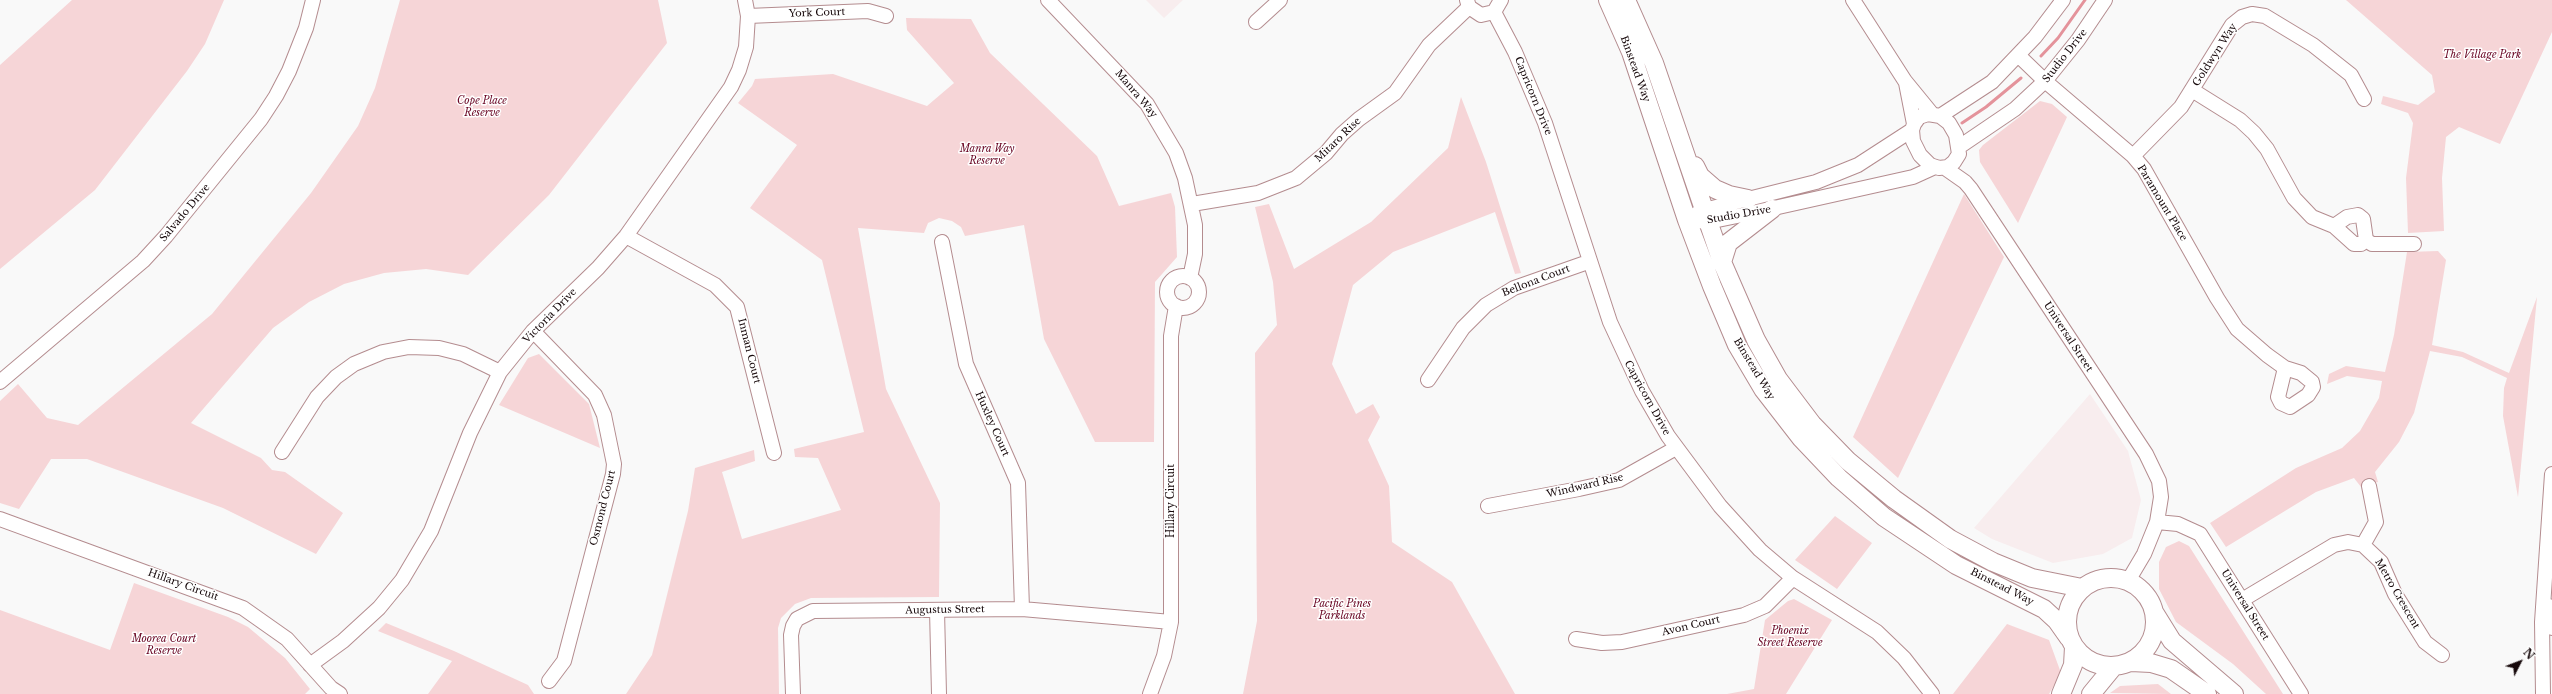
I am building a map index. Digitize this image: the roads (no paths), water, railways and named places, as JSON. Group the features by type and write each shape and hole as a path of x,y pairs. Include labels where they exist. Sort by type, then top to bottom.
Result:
{"main road":[{"name":"Binstead Way","path":"1608,0 1631,52 1687,220 1737,345 1763,389 1801,438 1839,478 1884,517 1956,565 2044,609 2057,621 2072,642"},
{"name":"Binstead Way","path":"1626,0 1654,63 1722,262 1756,340 1778,379 1812,424 1848,461 1894,499 1950,539 2032,578 2082,588"},
{"path":"1681,141 1700,176 1709,185 1729,195 1748,199"},
{"path":"1722,262 1728,243 1772,209"},
{"path":"2062,694 2071,672 2072,642 2066,624 2068,610 2073,598 2082,588 2104,578 2128,581 2144,593 2172,641 2234,694"},
{"path":"2090,694 2122,664 2143,653 2151,641 2155,626 2154,611"},
{"path":"2072,642 2092,662 2122,664 2151,663 2171,669 2207,694"}],"street":[{"name":"Salvado Drive","path":"0,382 143,261 166,236 261,119 276,96 289,71 306,28 313,0"},
{"name":"Victoria Drive","path":"310,665 343,641 374,613 402,580 431,531 470,433 500,372 533,331 598,268 626,236 731,87 740,70 746,47 748,16 745,0"},
{"name":"Manra Way","path":"1048,0 1147,104 1176,153 1192,204 1196,241 1190,278"},
{"path":"1256,22 1280,0"},
{"path":"1468,3 1481,14 1494,12 1501,0"},
{"path":"1853,0 1905,81 1936,115 1952,128 1959,147 1957,158 1940,167 1920,155 1913,140 1913,127 1905,81"},
{"path":"1913,127 1920,117 1936,115 1992,82 2035,37 2063,0"},
{"name":"Studio Drive","path":"1959,147 2015,109 2046,82 2078,40 2105,0"},
{"name":"Mitaro Rise","path":"1192,204 1258,193 1296,178 1326,153 1342,134 1359,119 1395,93 1429,45 1468,3"},
{"name":"York Court","path":"748,16 868,11 886,16"},
{"name":"Capricorn Drive","path":"1494,12 1515,52 1545,122 1588,262 1610,322 1627,360 1676,448 1742,530 1793,578 1877,632 1904,658 1926,692"},
{"name":"Goldwyn Way","path":"2133,156 2181,107 2232,25 2242,17 2252,14 2265,16 2313,45 2351,75 2364,99"},
{"name":"Paramount Place","path":"2018,55 2046,82 2133,156 2144,169 2227,316 2252,344 2285,368"},
{"path":"2192,90 2240,120 2254,133 2268,149 2302,208 2312,217 2334,226 2354,244 2361,244 2366,240"},
{"name":"Studio Drive","path":"1706,216 1748,199 1816,182 1858,165 1913,127"},
{"name":"Studio Drive","path":"1687,220 1706,216 1772,209 1913,178 1940,167"},
{"name":"Universal Street","path":"1940,167 1965,182 1971,189 2146,454 2159,481 2161,497 2157,522 2144,554 2128,581"},
{"path":"2334,226 2347,217 2358,215 2363,219 2366,240 2372,244 2414,244"},
{"name":"Inman Court","path":"626,236 715,285 737,307 774,453"},
{"name":"Huxley Court","path":"942,242 966,364 1018,483 1022,609"},
{"name":"Bellona Court","path":"1428,380 1463,328 1494,299 1514,288 1588,262"},
{"path":"1178,277 1190,278 1198,286 1198,297 1196,302 1187,308 1176,306 1168,297 1169,285 1178,277"},
{"name":"Hillary Circuit","path":"1150,694 1164,656 1171,622 1171,336 1176,306"},
{"name":"Osmond Court","path":"533,331 595,395 604,415 614,464 613,474 564,661 549,681"},
{"path":"282,452 317,397 336,377 354,364 383,352 409,347 439,348 463,354 500,372"},
{"name":"Windward Rise","path":"1488,506 1579,490 1619,480 1676,448"},
{"path":"2543,694 2541,649 2546,588 2548,517 2552,474"},
{"path":"2242,600 2334,545 2348,542 2363,545 2376,522 2369,486"},
{"name":"Hillary Circuit","path":"0,519 243,608 288,639 331,688 340,694"},
{"name":"Universal Street","path":"2157,522 2178,524 2200,534 2301,694"},
{"name":"Metro Crescent","path":"2363,545 2381,562 2395,594 2425,642 2442,655"},
{"name":"Avon Court","path":"1576,640 1622,642 1744,615 1765,606 1793,578"},
{"path":"2546,588 2552,628"},
{"name":"Augustus Street","path":"793,694 791,635 797,619 804,614 813,611 1022,609 1171,622"},
{"path":"937,610 939,694"}],"waterway":[{"path":"2041,56 2058,38 2085,0"},
{"path":"1962,123 1986,107 2021,78"}],"park label":[{"name":"The Village Park","path":"2482,55"},
{"name":"Cope Place Reserve","path":"482,106"},
{"name":"Manra Way Reserve","path":"987,154"},
{"name":"Pacific Pines Parklands","path":"1342,610"},
{"name":"Phoenix Street Reserve","path":"1790,636"},
{"name":"Moorea Court Reserve","path":"164,644"}]}
